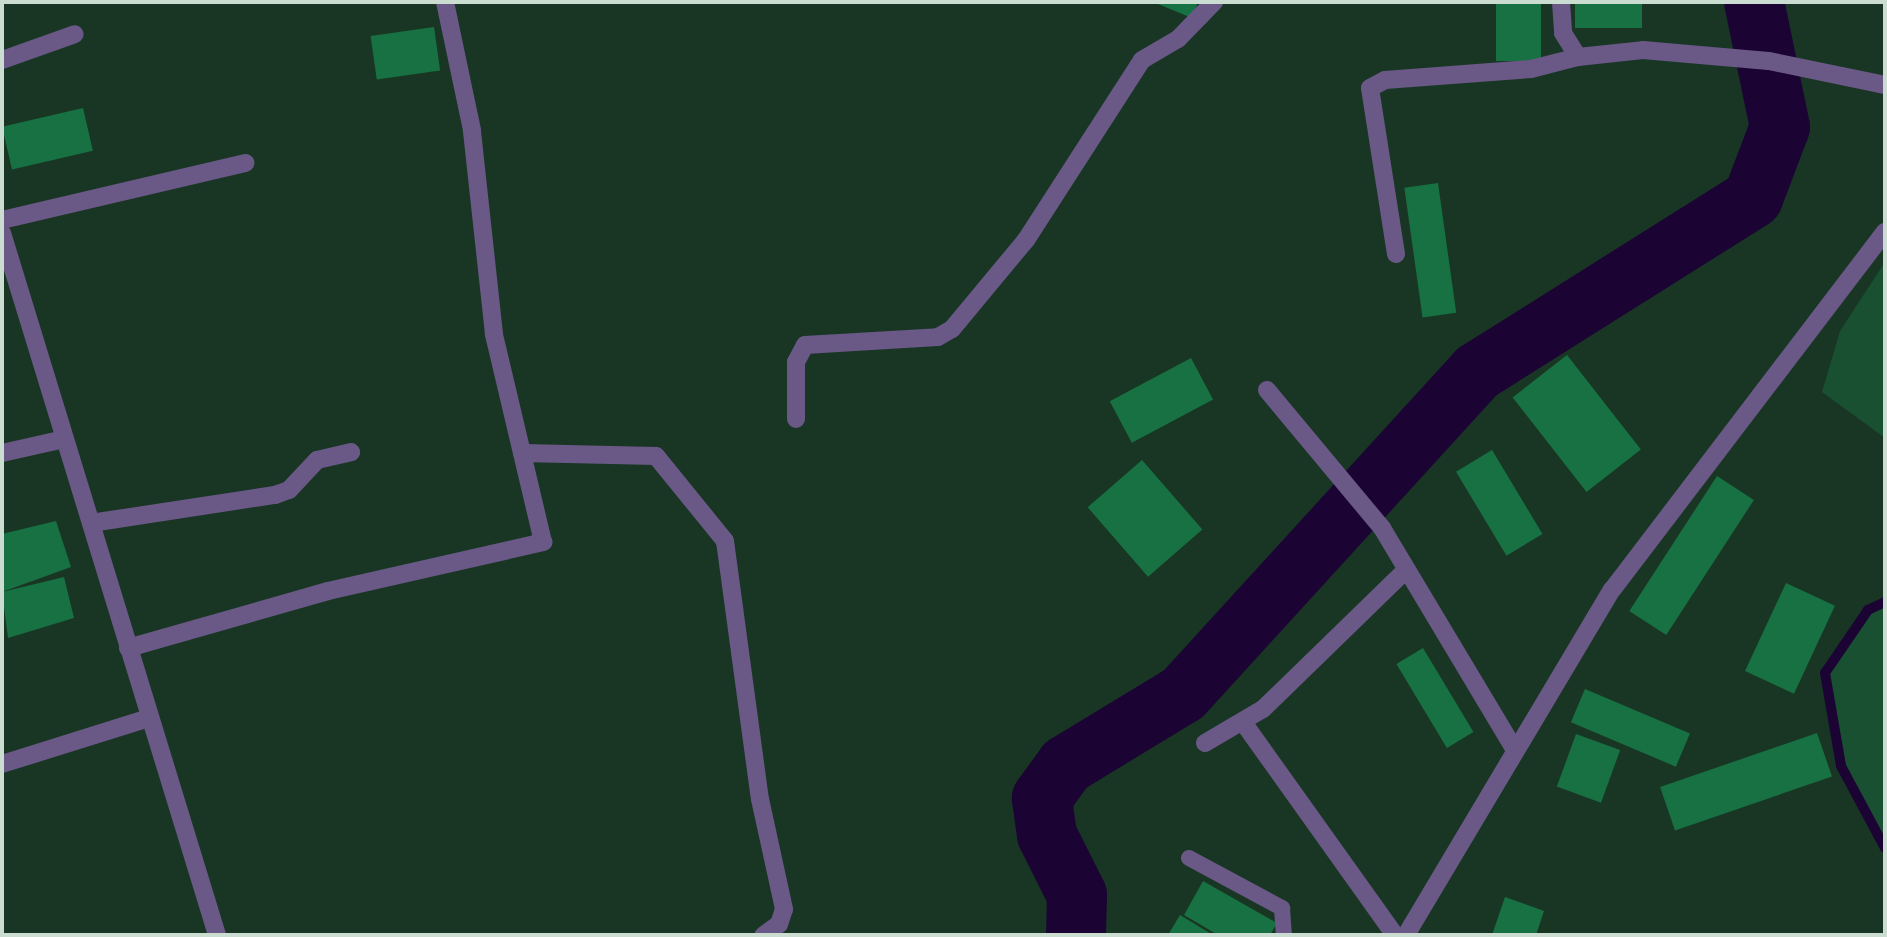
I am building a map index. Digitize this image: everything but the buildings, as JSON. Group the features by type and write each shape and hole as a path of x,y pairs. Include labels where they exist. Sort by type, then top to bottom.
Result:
{"street":[{"path":"128,648 328,592 543,542 494,334 472,130 445,2"},
{"path":"796,419 796,362 805,345 938,337 952,329 1026,240 1142,60 1178,39 1214,2"},
{"path":"1561,2 1563,33 1578,57"},
{"path":"2,60 75,34"},
{"path":"1396,254 1370,88 1385,80 1531,69 1578,57 1643,50 1769,61 1885,85"},
{"path":"2,220 245,163"},
{"path":"1406,935 1620,579 1885,232"},
{"path":"2,233 91,523 146,719 217,935"},
{"path":"1267,390 1330,469 1382,528 1404,572 1515,750"},
{"path":"2,453 64,439"},
{"path":"91,523 275,495 289,490 317,460 351,452"},
{"path":"522,453 656,456 725,541 760,799 784,909 779,925 764,935"},
{"path":"1205,743 1245,725 1404,572"},
{"path":"2,764 146,719"},
{"path":"1245,725 1395,935"}],"lane":[{"path":"1189,859 1282,908 1284,935"}],"green space":[{"path":"1885,262 1885,438 1822,392 1840,331"},
{"path":"1885,597 1885,848 1841,766 1825,673 1868,610"}],"waterway":[{"path":"1076,935 1077,895 1047,835 1042,798 1066,765 1183,694 1477,372 1753,198 1780,127 1754,2"},
{"path":"1885,602 1868,610 1825,673 1841,766 1885,848"}]}
